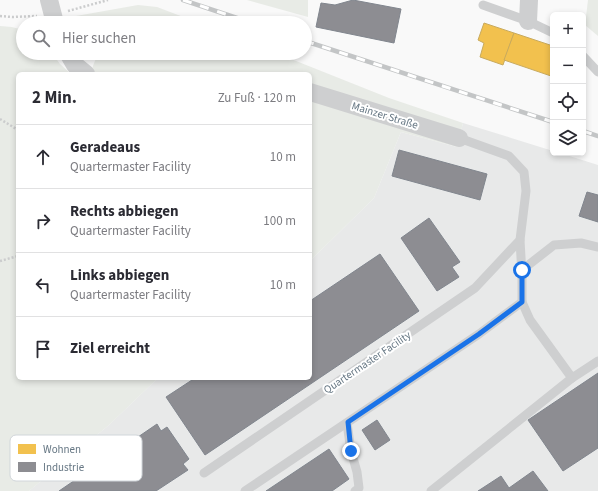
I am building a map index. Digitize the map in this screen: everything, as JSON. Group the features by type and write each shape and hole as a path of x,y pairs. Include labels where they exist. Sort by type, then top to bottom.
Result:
{"street":[{"path":"528,21 529,0"},
{"path":"72,60 75,65 84,72"},
{"name":"Mainzer Straße","path":"312,93 459,138"}],"lane":[{"path":"483,5 528,21 550,32"},
{"path":"586,59 598,72"},
{"path":"459,138 509,156 524,172 526,191 520,240 522,302 530,320 572,378"},
{"name":"Quartermaster Facility","path":"204,473 476,288 520,240"},
{"path":"522,270 554,245 580,242 598,247"},
{"path":"245,491 479,334 522,302"},
{"path":"432,491 572,378 598,361"},
{"path":"348,422 351,451 359,488 354,491"}],"path":[{"path":"22,16 52,13 108,0"},
{"path":"0,16 16,17"},
{"path":"0,119 16,129"},
{"path":"0,261 16,257"}],"shaded area":[{"path":"247,0 308,0 308,16"},
{"path":"588,0 598,0 598,36 586,26"},
{"path":"138,5 157,7 181,16 76,16"},
{"path":"0,26 16,28 16,60 57,60 69,72 16,72 16,380 156,380 97,435 10,435 10,481 41,481 29,491 0,491"},
{"path":"95,60 294,60 389,98 463,123 457,147 401,132 374,198 312,259 312,72 91,72"},
{"path":"463,123 550,150 550,156 570,156 598,165 598,491 29,491 41,481 142,481 142,435 97,435 156,380 312,380 312,259 374,198 401,132 457,147"}],"building: Wohnen":[{"path":"484,23 514,33 503,65 480,57 484,43 478,40"},
{"path":"514,33 550,45 550,76 504,60"}],"building: Industrie":[{"path":"353,0 401,9 394,43 316,27 321,3 335,5"},
{"path":"399,150 487,174 480,200 392,176"},
{"path":"587,192 598,195 598,222 579,216"},
{"path":"429,218 460,262 452,267 459,277 437,291 401,238"},
{"path":"380,254 419,311 205,455 166,397 192,380 312,380 312,300"},
{"path":"598,373 598,448 563,471 528,420"},
{"path":"377,420 390,440 375,450 362,430"},
{"path":"157,424 161,431 167,427 189,459 183,464 188,470 156,491 59,491 74,481 142,481 141,435"},
{"path":"329,449 349,479 332,491 266,491"},
{"path":"533,471 548,491 478,491 501,476 509,488"}],"railway":[{"path":"183,0 231,16"},
{"path":"312,43 550,121"},
{"path":"586,132 598,136"}],"route":[{"path":"351,451 348,422 479,334 522,302 522,270"}]}
